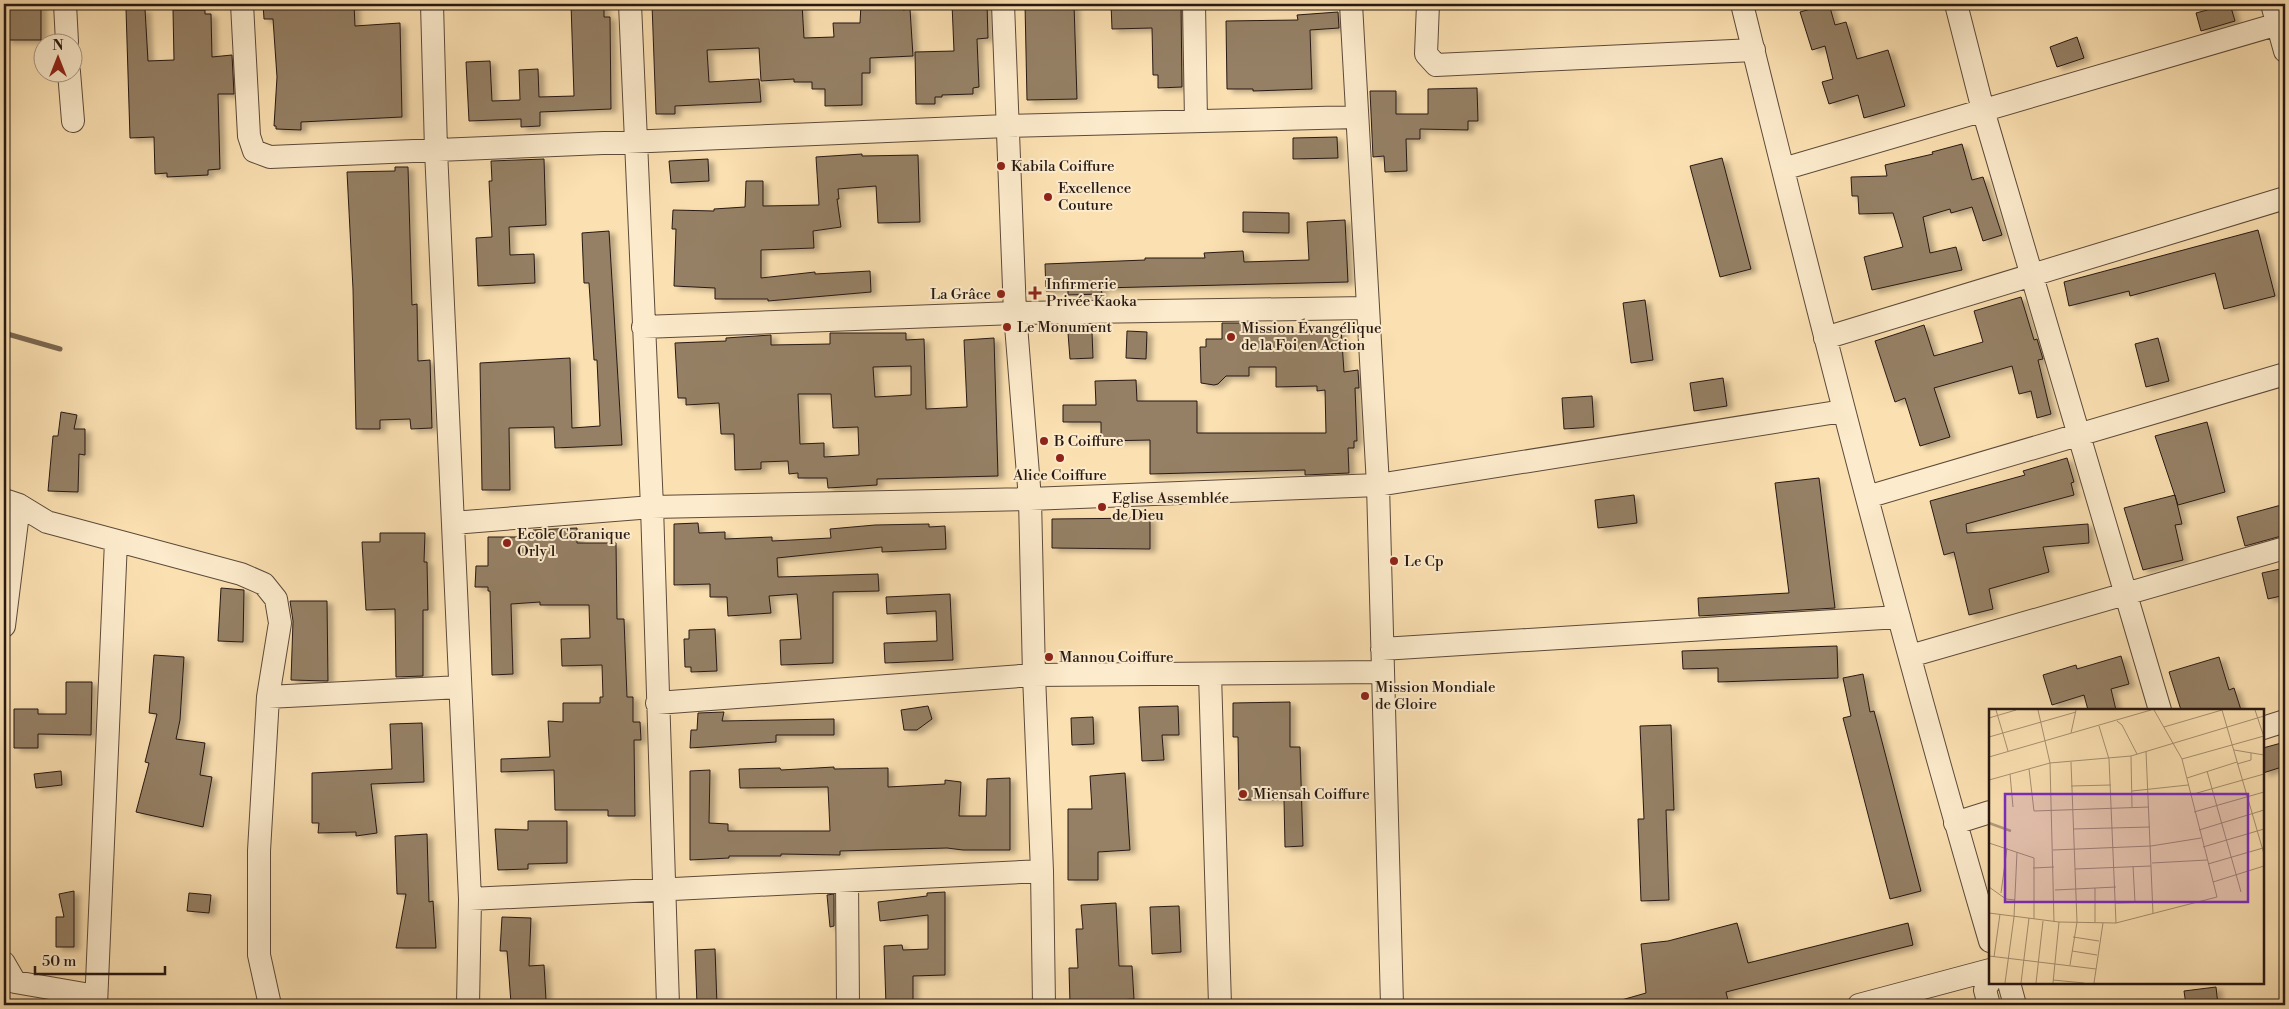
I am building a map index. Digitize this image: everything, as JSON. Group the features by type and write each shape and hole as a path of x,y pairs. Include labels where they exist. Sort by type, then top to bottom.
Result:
{"street":[{"path":"65,4 67,32"},
{"path":"242,4 249,136 254,150 270,156 1007,126 1356,117"},
{"path":"432,4 436,150 470,899 468,1005"},
{"path":"630,4 652,507 668,1005"},
{"path":"1003,4 1016,312 1030,498 1034,675 1042,871 1044,1005"},
{"path":"1194,4 1196,121"},
{"path":"1351,4 1378,485 1392,1005"},
{"path":"1428,4 1426,54 1436,65 1754,50"},
{"path":"1742,4 1843,411 1955,823 1989,938"},
{"path":"1956,4 1983,110 2160,709"},
{"path":"1783,169 1983,110 2278,17 2285,51"},
{"path":"70,82 72,121"},
{"path":"1825,338 2285,198"},
{"path":"643,327 1016,312 1367,308"},
{"path":"1867,497 2285,374"},
{"path":"453,522 652,507 1030,498 1378,485 1843,411"},
{"path":"4,626 11,502 46,522 241,574 264,584 276,599 280,623 268,696 259,851 259,955 270,1005"},
{"path":"4,964 15,982 96,1001 116,541"},
{"path":"1910,656 2285,548"},
{"path":"1382,649 1899,617"},
{"path":"657,703 1034,675 1382,672"},
{"path":"1210,674 1220,1005"},
{"path":"268,696 460,686"},
{"path":"2264,728 2285,721"},
{"path":"1955,823 1989,812"},
{"path":"470,899 1042,871"},
{"path":"847,880 848,1005"},
{"path":"1859,1005 1989,970"},
{"path":"1989,983 1985,990 1989,1005"},
{"path":"2009,984 2015,1005"}],"building":[{"path":"4,4 41,4 41,32 32,32 32,40 6,40"},
{"path":"263,4 354,4 355,26 400,23 402,117 301,122 301,130 276,129 276,126 274,126 277,77 273,19 264,19"},
{"path":"571,4 604,4 604,17 610,17 611,109 540,112 540,126 521,127 521,119 469,121 466,62 490,61 492,101 520,100 519,70 538,69 539,97 574,96"},
{"path":"652,4 802,4 804,38 834,37 833,23 860,23 861,4 902,4 903,10 910,9 913,56 870,58 870,73 862,73 862,105 825,106 825,89 812,89 812,82 794,82 794,79 761,81 759,48 707,50 709,82 759,79 761,102 675,106 675,114 656,114"},
{"path":"952,4 987,4 988,38 977,39 979,87 973,88 973,94 942,95 942,97 935,97 935,104 916,104 915,52 954,51"},
{"path":"1025,4 1074,4 1077,99 1027,100"},
{"path":"1111,4 1181,4 1182,87 1158,88 1158,75 1153,75 1152,28 1112,29"},
{"path":"1829,4 1835,25 1846,22 1857,59 1888,50 1905,106 1864,118 1858,95 1829,104 1822,82 1833,79 1825,46 1812,50 1800,12"},
{"path":"2230,4 2235,21 2201,31 2196,13"},
{"path":"126,9 145,9 148,61 174,60 173,10 205,10 205,14 211,14 212,57 232,55 234,94 218,94 220,169 208,170 208,175 167,177 167,173 155,174 154,137 130,138"},
{"path":"1338,12 1339,28 1310,30 1312,89 1253,91 1253,89 1227,89 1226,21 1298,20 1297,15"},
{"path":"2077,37 2084,58 2057,67 2050,47"},
{"path":"1477,88 1478,121 1468,121 1468,130 1420,129 1420,139 1406,139 1407,171 1385,172 1384,156 1373,157 1370,91 1396,91 1396,114 1428,114 1428,89"},
{"path":"1337,137 1338,158 1293,159 1293,138"},
{"path":"1962,144 1972,180 1983,177 2002,235 1983,241 1972,207 1951,213 1950,209 1923,217 1930,253 1956,247 1962,270 1872,290 1864,257 1903,247 1893,213 1859,214 1858,196 1852,196 1851,177 1887,176 1885,165 1933,154 1932,152"},
{"path":"862,154 862,156 918,155 920,222 878,223 876,186 838,189 839,199 837,199 841,227 813,231 814,248 761,250 761,278 815,272 815,274 870,271 871,292 768,301 768,299 715,299 715,288 674,286 676,229 672,229 673,210 714,211 714,209 745,207 746,181 763,181 763,206 819,205 816,157"},
{"path":"1722,158 1751,269 1720,277 1690,166"},
{"path":"544,159 546,225 509,227 510,255 534,254 535,283 478,286 476,238 492,237 489,181 492,181 491,161"},
{"path":"708,159 709,181 671,183 669,161"},
{"path":"395,167 408,167 412,305 417,304 418,361 430,360 432,428 411,429 410,419 380,420 380,429 356,429 353,289 347,172 395,171"},
{"path":"1243,212 1289,213 1289,233 1243,232"},
{"path":"1345,220 1348,282 1101,288 1102,294 1068,295 1068,290 1046,291 1045,264 1145,260 1145,258 1205,258 1204,253 1243,251 1244,262 1309,260 1307,222"},
{"path":"2258,230 2275,296 2224,309 2215,273 2130,296 2129,291 2069,306 2064,282"},
{"path":"609,231 622,445 555,448 554,427 509,428 510,490 482,490 480,363 570,358 572,428 600,426 597,360 594,360 589,283 584,283 582,233"},
{"path":"2021,297 2034,340 2037,339 2043,359 2038,360 2051,414 2037,418 2031,391 2019,394 2012,366 1934,388 1950,437 1920,446 1905,398 1895,402 1875,341 1924,325 1934,356 1983,342 1974,311"},
{"path":"1645,300 1653,360 1631,363 1623,303"},
{"path":"1222,323 1248,323 1248,331 1292,332 1341,328 1344,372 1358,370 1359,388 1355,388 1357,441 1354,441 1354,448 1348,448 1349,473 1305,475 1305,470 1150,474 1150,440 1101,441 1101,422 1063,422 1063,405 1096,405 1095,381 1136,380 1137,401 1197,401 1197,433 1326,433 1325,390 1317,391 1317,386 1276,387 1276,367 1249,367 1249,376 1226,376 1218,384 1214,385 1201,383 1200,347 1206,347 1206,339 1222,339"},
{"path":"1127,331 1147,332 1146,359 1126,358"},
{"path":"1092,332 1093,358 1070,359 1068,333"},
{"path":"830,333 906,333 906,340 924,339 926,409 967,407 964,340 994,338 998,476 877,479 877,485 828,488 827,478 798,478 798,473 789,474 788,461 761,462 761,469 735,470 734,434 721,434 719,403 686,405 686,398 678,398 675,343 726,341 726,338 771,335 771,345 830,344","holes":["911,366 911,395 875,397 873,367","798,394 831,394 833,428 858,427 859,455 824,457 824,443 800,444"]},
{"path":"2158,338 2169,381 2146,387 2135,344"},
{"path":"1723,378 1727,406 1694,411 1690,383"},
{"path":"1592,396 1594,427 1564,429 1562,398"},
{"path":"61,412 77,415 74,429 85,429 85,455 79,454 78,492 48,491 53,436 58,436"},
{"path":"2207,422 2225,492 2178,505 2155,436"},
{"path":"2067,458 2074,482 2071,483 2074,495 1966,524 1967,533 2088,524 2089,543 2043,547 2049,572 1989,589 1993,609 1969,615 1954,552 1944,555 1930,501 2025,475 2023,471"},
{"path":"1819,478 1835,608 1699,616 1698,598 1789,593 1775,483"},
{"path":"1634,495 1637,523 1598,528 1595,500"},
{"path":"2175,495 2182,524 2175,525 2183,560 2143,570 2124,508"},
{"path":"2285,504 2285,535 2245,546 2237,517"},
{"path":"1150,518 1150,549 1052,548 1052,519"},
{"path":"698,523 699,533 725,532 725,539 772,537 772,541 831,538 830,529 875,525 929,524 929,527 945,526 946,549 882,552 882,547 777,558 778,577 878,574 879,591 833,592 833,663 781,665 780,640 801,639 797,594 769,596 771,613 728,616 727,597 710,597 710,584 674,585 674,524"},
{"path":"577,528 577,543 616,543 617,619 624,619 627,697 633,697 633,722 640,722 641,740 634,740 635,816 608,816 608,810 555,810 554,770 501,772 501,759 550,757 548,721 563,722 563,703 600,703 600,697 603,697 602,665 562,666 561,639 590,638 589,605 540,605 540,602 511,604 513,674 492,675 490,591 488,591 488,587 475,587 476,566 488,566 488,537 533,537 533,530"},
{"path":"380,533 425,533 424,562 427,562 428,610 423,610 423,676 396,677 395,609 366,610 362,542 380,542"},
{"path":"2285,568 2285,595 2268,599 2262,573"},
{"path":"221,588 244,590 243,642 218,641"},
{"path":"950,594 953,660 885,663 884,643 937,641 936,611 887,614 886,597"},
{"path":"290,601 327,601 328,681 291,680 293,621"},
{"path":"715,629 717,671 691,672 691,667 685,667 684,639 689,639 689,630"},
{"path":"1837,646 1838,678 1718,682 1718,668 1683,669 1682,651"},
{"path":"154,655 184,657 180,720 176,739 205,743 200,775 212,777 203,827 136,812 149,763 145,762 157,714 149,713"},
{"path":"2121,656 2129,684 2111,689 2116,709 2088,709 2084,695 2052,705 2043,675 2076,665 2077,669"},
{"path":"2219,657 2229,690 2234,688 2241,709 2181,709 2169,672"},
{"path":"1863,674 1870,712 1874,711 1921,891 1890,899 1843,718 1851,716 1843,678"},
{"path":"66,682 92,682 91,735 38,734 38,748 14,748 14,709 38,709 38,714 66,714"},
{"path":"1290,702 1290,747 1300,747 1303,846 1285,847 1284,800 1239,800 1238,737 1233,737 1233,703"},
{"path":"928,706 932,719 917,730 904,730 901,710"},
{"path":"1178,706 1179,735 1162,735 1164,760 1142,761 1139,707"},
{"path":"724,712 722,721 834,719 834,735 776,735 776,742 690,748 691,730 697,730 698,713"},
{"path":"1093,717 1094,744 1072,745 1071,718"},
{"path":"422,723 424,782 371,784 377,833 356,836 356,832 318,833 319,823 312,823 312,773 392,769 390,724"},
{"path":"1671,725 1674,810 1666,810 1669,900 1641,901 1638,819 1644,819 1640,726"},
{"path":"2285,742 2285,766 2264,773 2264,748"},
{"path":"834,767 834,769 888,768 888,787 945,784 945,780 961,782 959,816 986,816 987,779 1010,778 1010,850 947,848 840,851 840,855 781,854 781,856 729,856 729,858 690,860 690,771 710,770 709,823 728,824 728,831 830,831 828,787 740,788 739,769 780,768 781,770"},
{"path":"61,771 62,785 36,788 34,774"},
{"path":"1125,773 1130,850 1098,852 1098,880 1068,880 1068,809 1092,809 1090,776"},
{"path":"528,821 567,821 567,863 528,864 528,869 498,870 495,829 528,830"},
{"path":"427,834 429,902 433,901 436,948 396,948 406,894 397,894 395,836"},
{"path":"74,891 74,947 56,947 56,917 64,917 59,894"},
{"path":"945,892 945,975 913,976 913,1005 886,1005 884,946 902,945 903,950 928,949 928,915 880,921 878,902 927,896 927,893"},
{"path":"189,893 211,895 209,913 187,911"},
{"path":"834,894 834,926 830,927 827,895"},
{"path":"1116,903 1119,966 1132,966 1134,999 1102,1001 1102,1004 1070,1004 1069,968 1078,968 1076,929 1083,929 1081,905"},
{"path":"1179,906 1181,952 1152,954 1150,907"},
{"path":"502,917 531,918 529,966 544,965 546,1000 511,1003 507,951 500,951"},
{"path":"1737,923 1748,963 1908,923 1913,945 1726,992 1729,1005 1618,1005 1618,1001 1646,993 1641,944 1668,941"},
{"path":"715,949 717,1005 697,1005 695,950"},
{"path":"2216,987 2218,1005 2186,1005 2184,991"}],"waterway":[{"path":"4,333 60,349"}],"place":[{"name":"Kabila Coiffure","path":"1001,166"},
{"name":"Excellence Couture","path":"1048,197"},
{"name":"Infirmerie Privée Kaoka","path":"1035,293"},
{"name":"La Grâce","path":"1001,294"},
{"name":"Le Monument","path":"1007,327"},
{"name":"Mission Évangélique de la Foi en Action","path":"1231,337"},
{"name":"B Coiffure","path":"1044,441"},
{"name":"Alice Coiffure","path":"1060,458"},
{"name":"Eglise Assemblée de Dieu","path":"1102,507"},
{"name":"Ecole Coranique Orly 1","path":"507,543"},
{"name":"Le Cp","path":"1394,561"},
{"name":"Mannou Coiffure","path":"1049,657"},
{"name":"Mission Mondiale de Gloire","path":"1365,696"},
{"name":"Miensah Coiffure","path":"1243,794"}]}
